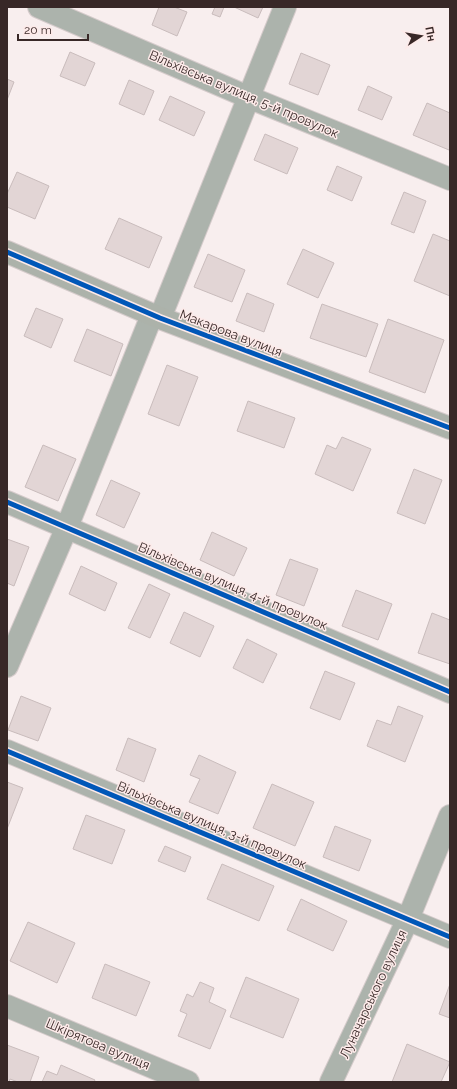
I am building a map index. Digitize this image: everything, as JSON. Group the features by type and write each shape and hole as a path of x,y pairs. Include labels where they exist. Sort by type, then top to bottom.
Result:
{"street":[{"name":"Вільхівська вулиця, 5-й провулок","path":"39,7 248,97 450,179"},
{"path":"7,666 156,317 285,7"},
{"name":"Макарова вулиця","path":"7,252 156,317 450,428"},
{"name":"Вільхівська вулиця, 4-й провулок","path":"7,502 450,692"},
{"name":"Вільхівська вулиця, 3-й провулок","path":"7,751 450,936"},
{"name":"Луначарського вулиця","path":"331,1082 408,919 450,816"},
{"name":"Шкірятова вулиця","path":"7,1006 188,1082"}],"building":[{"path":"159,7 174,7 187,12 177,36 152,25"},
{"path":"215,7 224,7 220,17 212,14"},
{"path":"234,7 263,7 258,18"},
{"path":"70,52 95,63 85,86 60,76"},
{"path":"301,53 330,65 318,95 289,84"},
{"path":"7,79 14,82 7,100"},
{"path":"129,80 154,91 144,115 119,104"},
{"path":"368,86 392,97 382,120 358,110"},
{"path":"170,96 205,112 194,136 159,120"},
{"path":"427,103 450,113 449,150 413,135"},
{"path":"265,134 298,148 287,174 254,160"},
{"path":"337,166 362,177 352,201 327,190"},
{"path":"17,172 49,186 35,219 7,207 7,194"},
{"path":"404,192 426,201 414,233 391,224"},
{"path":"119,218 162,237 149,268 105,249"},
{"path":"433,234 450,241 450,296 414,281"},
{"path":"303,249 334,263 318,298 287,284"},
{"path":"208,254 245,270 232,302 194,287"},
{"path":"247,293 274,304 264,332 236,321"},
{"path":"322,304 378,324 366,357 310,338"},
{"path":"36,308 63,319 51,348 24,336"},
{"path":"388,319 444,340 425,393 369,372"},
{"path":"87,329 123,344 111,376 74,361"},
{"path":"167,365 198,377 179,426 148,414"},
{"path":"248,401 295,418 284,448 237,431"},
{"path":"342,437 371,449 353,491 315,474 327,445 336,449"},
{"path":"43,445 76,459 58,501 25,487"},
{"path":"414,469 442,480 425,524 397,513"},
{"path":"111,480 140,493 124,528 96,515"},
{"path":"212,532 247,548 234,576 200,560"},
{"path":"7,539 29,547 14,586 7,583"},
{"path":"290,559 318,569 304,606 276,595"},
{"path":"81,566 117,583 105,611 69,594"},
{"path":"149,584 170,594 150,638 128,628"},
{"path":"356,590 392,604 378,640 342,626"},
{"path":"184,612 214,626 200,657 170,643"},
{"path":"432,613 450,620 450,664 418,653"},
{"path":"247,639 277,654 263,683 233,668"},
{"path":"325,671 355,683 340,720 310,708"},
{"path":"21,696 51,708 38,741 8,730"},
{"path":"398,706 423,716 405,762 367,746 377,720 391,725"},
{"path":"128,738 156,749 144,782 116,770"},
{"path":"199,755 236,772 218,814 189,802 200,779 190,775"},
{"path":"7,782 23,788 7,829"},
{"path":"272,784 314,802 295,846 253,828"},
{"path":"86,815 125,830 112,864 73,849"},
{"path":"335,826 371,840 359,871 323,857"},
{"path":"165,846 191,857 185,872 158,861"},
{"path":"222,864 274,886 259,921 207,899"},
{"path":"301,899 347,921 333,951 287,930"},
{"path":"28,922 75,943 57,983 10,961"},
{"path":"105,964 150,982 136,1016 92,998"},
{"path":"246,977 299,999 283,1038 230,1017"},
{"path":"200,982 214,988 209,1002 226,1010 210,1049 178,1036 187,1014 180,1011 187,994 193,997"},
{"path":"450,984 450,1018 439,1014"},
{"path":"407,1044 450,1062 441,1082 392,1082"},
{"path":"7,1045 39,1057 30,1082 18,1082 10,1079 9,1082 7,1082"},
{"path":"61,1065 95,1080 94,1082 42,1082 47,1071 57,1075"}],"cycle path":[{"path":"7,252 160,318 450,428"},
{"path":"7,502 450,692"},
{"path":"7,751 450,937"}]}
